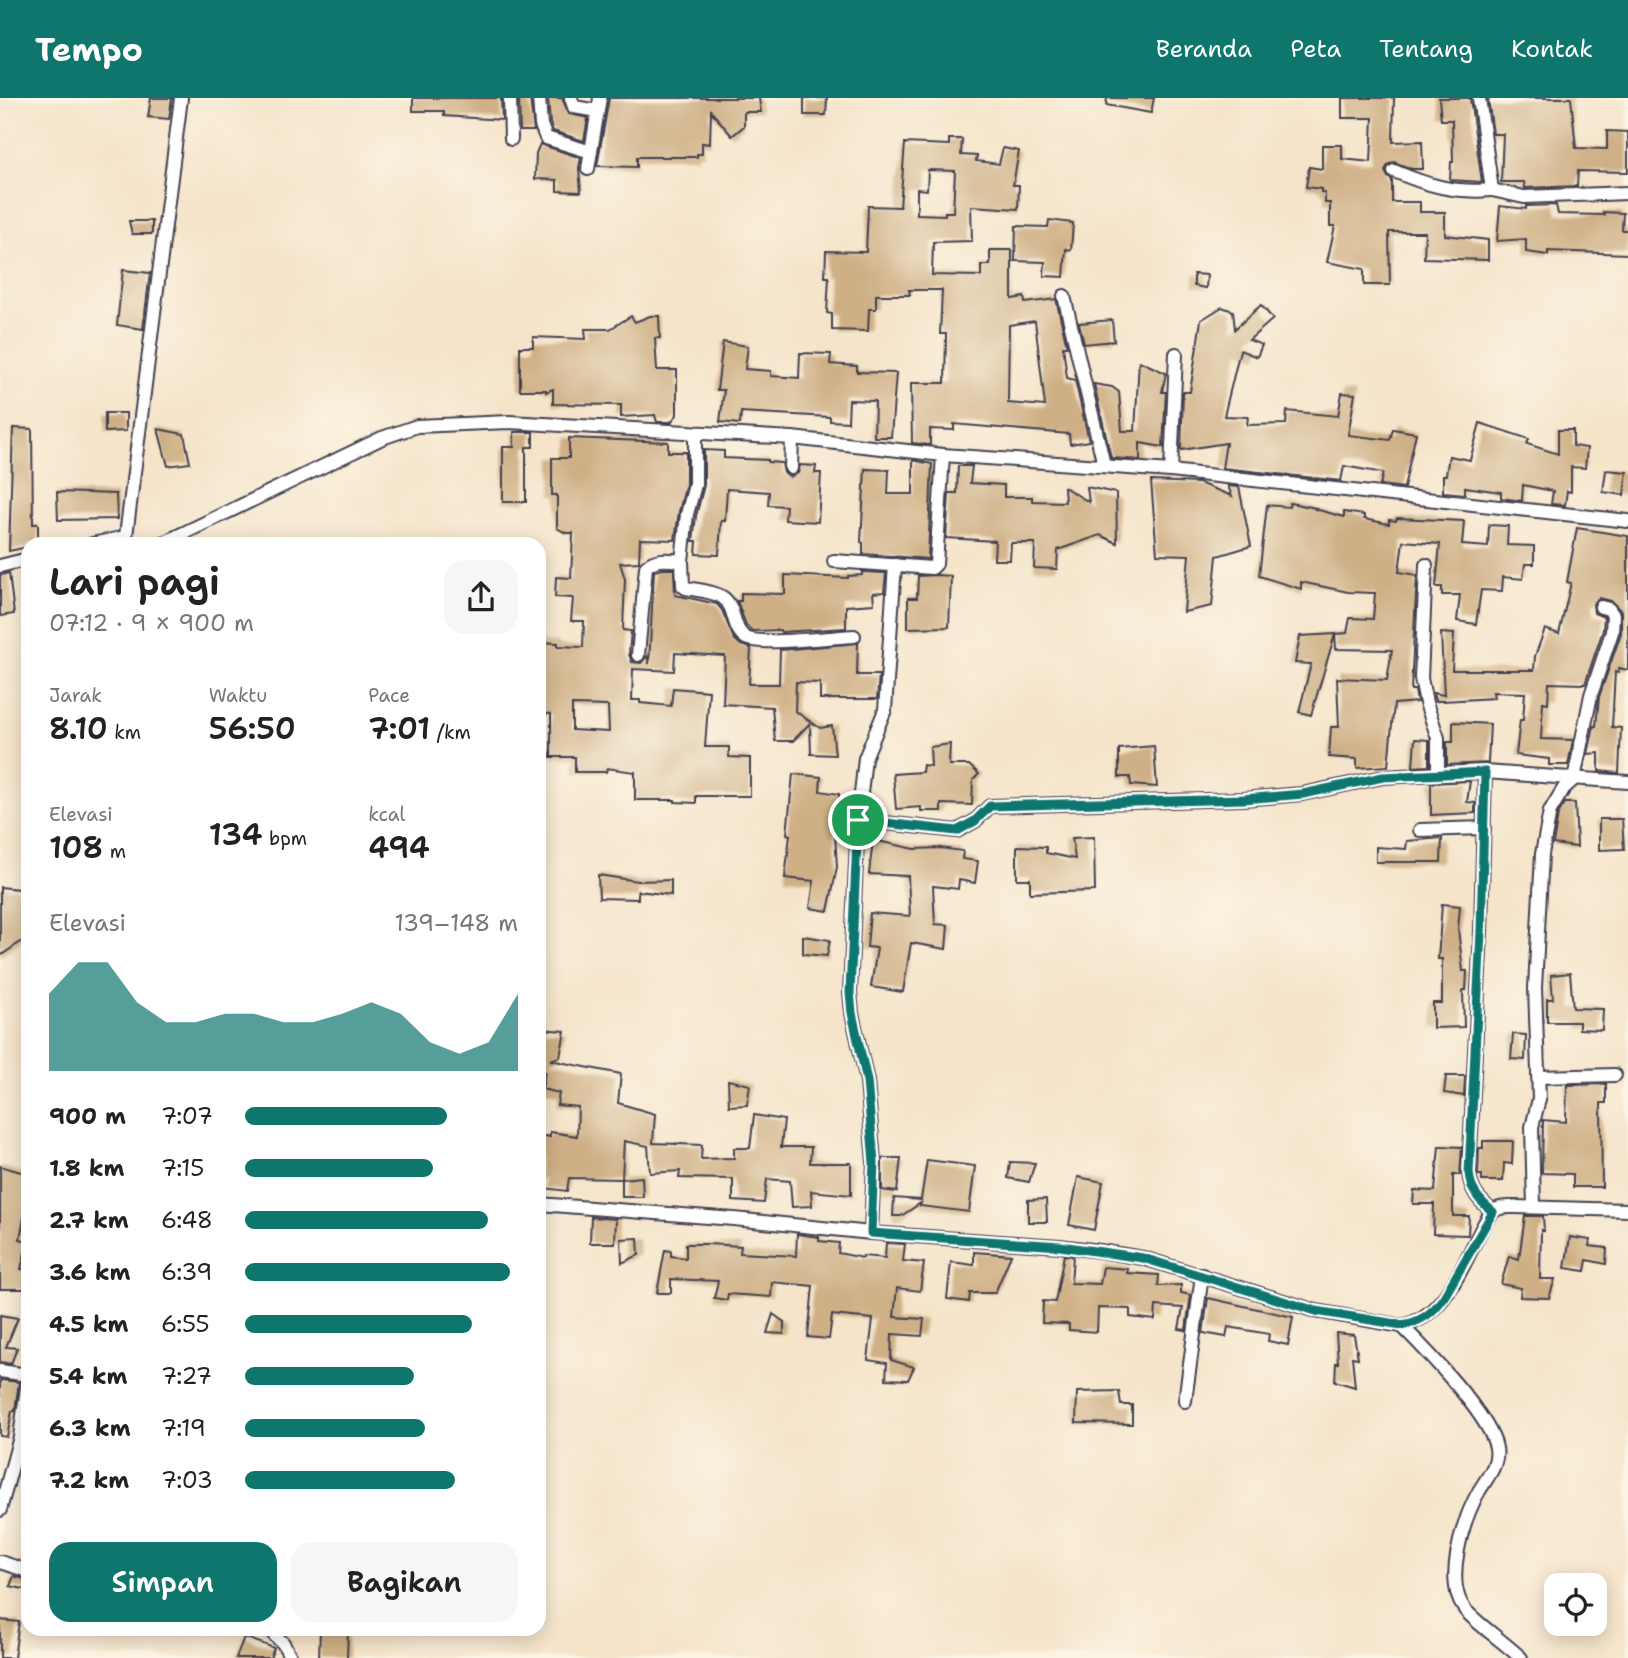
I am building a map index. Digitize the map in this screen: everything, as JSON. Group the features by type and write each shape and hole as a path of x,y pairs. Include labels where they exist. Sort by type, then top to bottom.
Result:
{"street":[{"path":"126,537 181,98"},
{"path":"510,98 511,139"},
{"path":"539,98 541,125 546,138 591,152"},
{"path":"571,98 574,107 599,104 588,169"},
{"path":"1479,98 1492,190"},
{"path":"1394,171 1441,188 1492,190 1524,197 1628,193"},
{"path":"1064,296 1104,465"},
{"path":"1171,471 1176,354"},
{"path":"176,537 382,438 417,426 509,422 792,438 943,455 1104,465 1628,522"},
{"path":"695,434 695,485 687,514 682,561 683,586 720,596 728,602 738,630 744,636 762,641 854,636"},
{"path":"791,468 792,438"},
{"path":"834,561 932,568 936,564 943,455"},
{"path":"638,655 646,567 650,562 659,560 682,561"},
{"path":"0,566 21,561"},
{"path":"871,1233 874,1162 867,1081 850,992 858,820 865,758 885,710 894,565"},
{"path":"1426,565 1421,678 1438,738 1438,774"},
{"path":"1534,1207 1532,1127 1539,1102 1535,988 1542,853 1550,811 1564,788 1574,779 1591,695 1612,632 1613,615 1609,609 1601,607"},
{"path":"858,820 957,831 975,821 990,806 1243,799 1303,794 1383,777 1438,774 1485,772 1628,782"},
{"path":"1485,772 1469,1173 1470,1185 1476,1197 1493,1212"},
{"path":"1420,830 1484,828"},
{"path":"1539,1077 1615,1075"},
{"path":"546,1205 871,1233 1006,1241 1100,1251 1143,1258 1316,1311 1402,1325 1413,1323 1435,1310 1493,1212 1505,1207 1628,1210"},
{"path":"1185,1401 1202,1275"},
{"path":"1402,1325 1480,1415 1492,1436 1496,1449 1495,1464 1472,1503 1457,1555 1459,1599 1467,1612 1521,1658"},
{"path":"0,1371 21,1376"},
{"path":"0,1510 21,1430"},
{"path":"0,1562 21,1569"},
{"path":"276,1636 291,1658"}],"building":[{"path":"151,98 172,98 169,119 148,117"},
{"path":"413,98 501,98 502,120 444,116 444,111 413,111"},
{"path":"519,98 530,98 534,131 520,131"},
{"path":"548,98 562,98 569,114 588,118 584,141 553,131"},
{"path":"609,98 759,98 761,112 744,112 744,126 732,136 711,111 710,144 702,143 702,154 697,154 697,157 637,157 637,167 597,166"},
{"path":"804,98 827,98 826,115 804,115"},
{"path":"1107,98 1154,98 1151,113 1106,105"},
{"path":"1342,98 1394,98 1393,142 1422,141 1423,169 1412,169 1394,162 1388,165 1385,171 1392,180 1392,202 1420,202 1420,212 1445,212 1445,235 1488,240 1488,260 1424,258 1425,232 1389,232 1390,285 1364,285 1364,269 1327,262 1335,226 1330,226 1330,203 1325,203 1325,193 1321,192 1321,189 1306,187 1309,167 1322,169 1322,145 1342,145 1342,159 1371,162 1373,118 1342,118"},
{"path":"1439,98 1470,98 1482,182 1450,180 1453,162 1452,120 1441,120"},
{"path":"1488,98 1571,98 1576,148 1607,149 1607,131 1628,132 1628,172 1578,171 1577,186 1525,188 1524,182 1501,182 1503,134 1493,134"},
{"path":"949,139 962,139 961,155 977,156 976,161 999,164 1003,148 1019,151 1013,185 1019,185 1018,209 971,206 972,241 933,242 932,275 981,276 981,265 990,265 990,250 1012,250 1012,299 1024,297 1025,303 1056,299 1067,346 1063,346 1067,378 1075,380 1089,441 1070,444 1069,434 954,424 954,430 930,429 930,445 912,443 911,383 945,383 946,334 940,334 942,290 909,290 910,295 876,295 876,309 869,309 868,331 832,330 832,314 827,313 829,277 825,277 826,251 866,252 868,206 900,207 905,143 949,145","holes":["928,170 955,171 953,212 945,212 945,215 917,214 917,189 927,190","1035,321 1045,406 1008,403 1009,325"]},
{"path":"540,144 581,158 581,192 557,191 557,180 535,179 536,153"},
{"path":"1556,205 1558,214 1623,213 1622,230 1628,230 1628,254 1548,251 1548,255 1526,252 1526,239 1497,241 1500,206 1526,209 1526,206"},
{"path":"1049,220 1073,223 1071,250 1066,249 1064,277 1044,276 1045,262 1015,261 1016,226 1048,227"},
{"path":"129,221 152,221 152,234 132,234"},
{"path":"123,270 150,273 143,329 117,325"},
{"path":"1194,274 1207,275 1206,288 1194,286"},
{"path":"1261,305 1273,319 1249,340 1262,345 1257,357 1240,350 1224,416 1248,417 1247,425 1286,424 1287,411 1338,416 1342,393 1355,394 1348,435 1390,440 1393,429 1416,433 1404,488 1380,485 1383,473 1344,466 1341,481 1222,468 1226,443 1181,450 1183,392 1190,392 1201,320 1222,307 1233,311 1235,329"},
{"path":"631,316 635,322 650,316 659,316 660,338 655,338 657,370 677,370 677,415 671,422 657,422 655,415 621,417 621,405 553,404 553,389 546,392 520,390 520,347 533,347 533,337 586,339 585,329 610,329"},
{"path":"1112,320 1114,341 1084,344 1079,323"},
{"path":"723,342 748,346 745,369 771,371 771,376 799,378 800,353 831,354 830,364 857,366 857,372 896,373 891,437 874,437 875,401 849,400 848,422 830,421 830,417 741,412 740,424 720,422 724,390 717,390"},
{"path":"1139,361 1166,373 1162,392 1166,392 1163,447 1140,443 1140,460 1111,458 1094,384 1112,387 1119,392 1122,431 1135,431"},
{"path":"105,413 126,413 126,431 105,432"},
{"path":"1480,423 1529,439 1527,444 1558,454 1558,430 1573,430 1573,446 1587,448 1585,468 1571,467 1571,492 1567,491 1565,505 1551,504 1553,491 1523,485 1522,501 1501,498 1501,492 1465,487 1465,494 1443,492 1443,475 1446,475 1449,456 1470,460"},
{"path":"13,428 32,429 33,524 38,524 38,537 21,537 21,548 9,551"},
{"path":"158,429 184,434 190,463 168,466"},
{"path":"514,432 533,432 533,447 526,447 526,502 503,502 503,447 514,447"},
{"path":"569,438 668,442 668,452 686,452 686,484 675,540 640,539 639,562 620,563 625,579 623,630 631,631 629,654 632,662 641,663 647,656 649,664 654,571 663,569 674,569 675,595 717,604 734,639 751,648 749,684 779,684 780,650 858,643 857,675 879,675 877,699 820,699 820,683 796,682 795,711 820,728 832,726 835,755 811,754 810,723 793,741 775,741 772,707 723,704 725,656 675,653 674,671 633,669 632,700 671,706 673,688 709,691 705,747 729,747 729,757 750,758 750,796 696,796 696,803 635,800 635,772 607,768 606,772 575,772 575,757 551,757 551,714 546,714 546,642 558,643 558,646 583,647 584,621 571,621 573,598 555,597 556,577 571,578 573,533 557,528 557,495 552,495 552,458 569,458","holes":["572,705 608,706 609,732 572,730"]},
{"path":"704,450 724,451 724,458 782,463 784,473 790,477 798,473 800,465 816,466 815,473 821,473 818,522 785,520 786,506 768,505 769,492 727,489 725,521 721,521 719,555 696,554 697,541 693,541 704,485"},
{"path":"913,460 932,464 928,559 863,554 861,542 865,469 889,470 888,494 913,494"},
{"path":"958,466 972,466 970,483 1004,485 1004,497 1032,497 1032,501 1065,502 1064,487 1089,502 1087,487 1116,493 1117,543 1100,535 1058,550 1057,569 1034,568 1035,543 1011,543 1010,560 994,560 995,541 946,538 949,493 957,493"},
{"path":"1606,470 1627,472 1624,495 1603,492"},
{"path":"1151,481 1199,483 1232,496 1228,486 1239,487 1251,546 1217,556 1212,606 1184,612 1189,555 1157,554"},
{"path":"57,492 116,494 117,519 58,520"},
{"path":"1290,503 1344,517 1344,512 1364,515 1364,519 1389,524 1389,520 1396,521 1397,518 1464,521 1462,545 1488,547 1489,525 1508,526 1507,545 1534,546 1534,564 1525,564 1523,579 1503,577 1502,591 1481,590 1476,624 1457,621 1460,595 1442,595 1442,587 1436,587 1440,544 1403,541 1399,572 1417,575 1411,690 1415,690 1417,702 1394,704 1388,766 1357,768 1357,759 1329,757 1331,727 1339,727 1337,678 1387,680 1392,650 1336,649 1335,634 1347,633 1350,618 1373,619 1375,593 1348,592 1301,582 1301,589 1259,576 1267,505 1289,507"},
{"path":"1577,528 1628,536 1628,670 1619,668 1618,673 1615,672 1612,727 1621,728 1619,773 1599,771 1599,753 1588,754 1596,726 1599,697 1621,633 1621,611 1611,601 1599,598 1593,604 1594,613 1604,617 1603,630 1585,684 1549,683 1548,703 1543,702 1541,739 1573,740 1568,765 1549,765 1549,759 1516,755 1525,693 1493,692 1494,698 1435,701 1433,693 1444,695 1441,633 1454,634 1452,670 1534,670 1535,656 1545,629 1559,634 1571,583 1567,582"},
{"path":"862,572 886,573 884,592 873,593 874,604 846,606 846,628 752,631 746,625 737,601 741,601 741,593 785,594 785,575 848,578 862,575"},
{"path":"9,573 14,614 0,616 0,575"},
{"path":"918,576 951,576 949,627 908,628 908,598 917,598"},
{"path":"1335,634 1311,715 1299,712 1311,664 1295,663 1300,636"},
{"path":"1453,722 1490,724 1488,763 1447,765 1447,742 1453,742"},
{"path":"1415,739 1429,740 1429,766 1413,767"},
{"path":"950,744 949,765 969,765 979,774 973,780 972,805 941,804 941,811 921,811 921,807 896,809 893,774 922,772 923,765 931,766 930,747"},
{"path":"1154,746 1157,787 1131,785 1130,777 1119,777 1119,749"},
{"path":"793,774 821,777 820,791 839,794 838,817 834,817 837,867 828,911 810,908 814,881 785,878"},
{"path":"1470,781 1467,802 1475,803 1475,813 1431,815 1431,783"},
{"path":"1565,803 1575,803 1577,847 1553,844 1558,814"},
{"path":"1599,819 1622,819 1624,849 1599,850"},
{"path":"1094,837 1095,891 1030,893 1030,879 1017,879 1017,846 1046,847 1046,853 1075,859 1072,838"},
{"path":"1442,838 1441,862 1376,862 1376,847 1406,849 1407,841"},
{"path":"873,840 915,849 963,851 962,859 978,861 975,883 959,880 958,889 933,886 935,924 948,925 946,949 911,943 903,992 871,987 877,948 867,947 870,913 910,916 908,876 869,874"},
{"path":"598,875 638,881 671,880 671,895 638,891 638,899 599,898"},
{"path":"0,887 21,889 21,942 0,956"},
{"path":"1442,904 1460,906 1458,929 1463,971 1467,971 1466,990 1463,990 1464,1027 1433,1028 1433,1003 1442,1003 1442,959 1438,959"},
{"path":"803,936 830,940 827,956 803,954"},
{"path":"1570,973 1573,1008 1603,1009 1602,1030 1579,1029 1579,1022 1547,1022 1547,999 1553,999 1551,975"},
{"path":"546,1030 565,1031 560,1057 550,1060 621,1074 618,1103 655,1114 653,1143 702,1145 701,1159 734,1158 734,1148 750,1148 754,1115 784,1120 781,1147 811,1147 810,1163 851,1163 851,1195 811,1191 812,1206 792,1207 790,1181 767,1179 764,1203 733,1201 733,1179 679,1178 680,1171 650,1173 648,1146 624,1141 622,1179 569,1178 567,1191 546,1188 546,1136 550,1137 550,1132 577,1136 578,1107 557,1105 559,1093 546,1090"},
{"path":"1513,1034 1526,1035 1525,1060 1511,1059"},
{"path":"1446,1076 1465,1076 1464,1096 1444,1093"},
{"path":"728,1080 750,1085 747,1105 729,1106"},
{"path":"1606,1084 1606,1103 1601,1103 1602,1187 1573,1187 1573,1174 1542,1173 1543,1120 1566,1122 1567,1085"},
{"path":"1483,1141 1513,1141 1512,1164 1504,1163 1503,1181 1482,1181 1482,1175 1478,1175 1479,1148 1483,1148"},
{"path":"1439,1146 1462,1147 1460,1175 1453,1175 1453,1216 1469,1216 1468,1235 1433,1234 1434,1204 1413,1204 1414,1190 1435,1191"},
{"path":"882,1158 901,1158 897,1192 882,1190"},
{"path":"927,1160 975,1166 969,1212 920,1206 921,1203 901,1216 893,1216 894,1198 921,1200"},
{"path":"1010,1162 1035,1163 1029,1182 1008,1178"},
{"path":"0,1166 21,1172 21,1289 0,1289"},
{"path":"642,1177 643,1197 622,1197 622,1179"},
{"path":"1078,1177 1103,1182 1094,1230 1069,1225"},
{"path":"1046,1199 1047,1222 1028,1222 1028,1200"},
{"path":"1525,1216 1543,1216 1540,1279 1555,1279 1549,1298 1520,1297 1521,1288 1501,1284 1509,1256 1519,1259"},
{"path":"591,1217 616,1219 615,1243 590,1243"},
{"path":"797,1234 819,1237 819,1241 839,1243 838,1253 863,1258 885,1258 886,1243 905,1244 903,1261 924,1263 920,1291 897,1288 894,1317 924,1319 922,1336 892,1334 891,1360 914,1367 908,1380 886,1379 887,1363 868,1360 873,1319 832,1315 829,1339 808,1337 813,1286 772,1282 771,1297 728,1294 727,1300 714,1298 718,1281 671,1279 671,1293 657,1293 665,1250 671,1251 671,1256 686,1258 686,1244 708,1244 741,1246 740,1253 796,1256"},
{"path":"1570,1237 1590,1240 1589,1246 1607,1248 1606,1264 1587,1260 1585,1271 1565,1268"},
{"path":"638,1238 639,1255 622,1263 621,1239"},
{"path":"974,1252 1011,1255 995,1293 970,1293 969,1302 947,1299 951,1262 974,1265"},
{"path":"1064,1255 1073,1256 1071,1283 1100,1284 1103,1267 1128,1269 1127,1273 1159,1275 1158,1286 1181,1285 1181,1293 1191,1295 1186,1330 1179,1329 1183,1308 1156,1306 1155,1320 1130,1317 1130,1309 1098,1308 1097,1332 1069,1330 1069,1324 1042,1323 1043,1301 1055,1302"},
{"path":"1208,1298 1293,1317 1288,1345 1268,1341 1269,1334 1228,1327 1226,1337 1203,1333"},
{"path":"773,1314 784,1322 784,1334 767,1333"},
{"path":"0,1315 18,1318 6,1347 17,1348 11,1364 0,1362"},
{"path":"1336,1333 1354,1335 1358,1358 1352,1357 1355,1387 1335,1381 1338,1363"},
{"path":"0,1380 19,1382 15,1411 12,1411 7,1437 0,1436"},
{"path":"1119,1391 1121,1405 1132,1405 1132,1424 1076,1423 1077,1392"},
{"path":"14,1576 21,1578 21,1588 10,1586"},
{"path":"0,1620 19,1622 14,1658 0,1658"},
{"path":"320,1636 348,1636 347,1658 319,1658"},
{"path":"244,1637 274,1648 270,1658 236,1658"}],"route":[{"path":"1485,772 1481,931 1469,1173 1470,1185 1476,1197 1493,1212 1435,1310 1413,1323 1402,1325 1316,1311 1143,1258 1060,1246 871,1233 874,1162 867,1081 850,992 858,820 957,831 975,821 990,806 1243,799 1303,794 1383,777 1485,772"}]}
